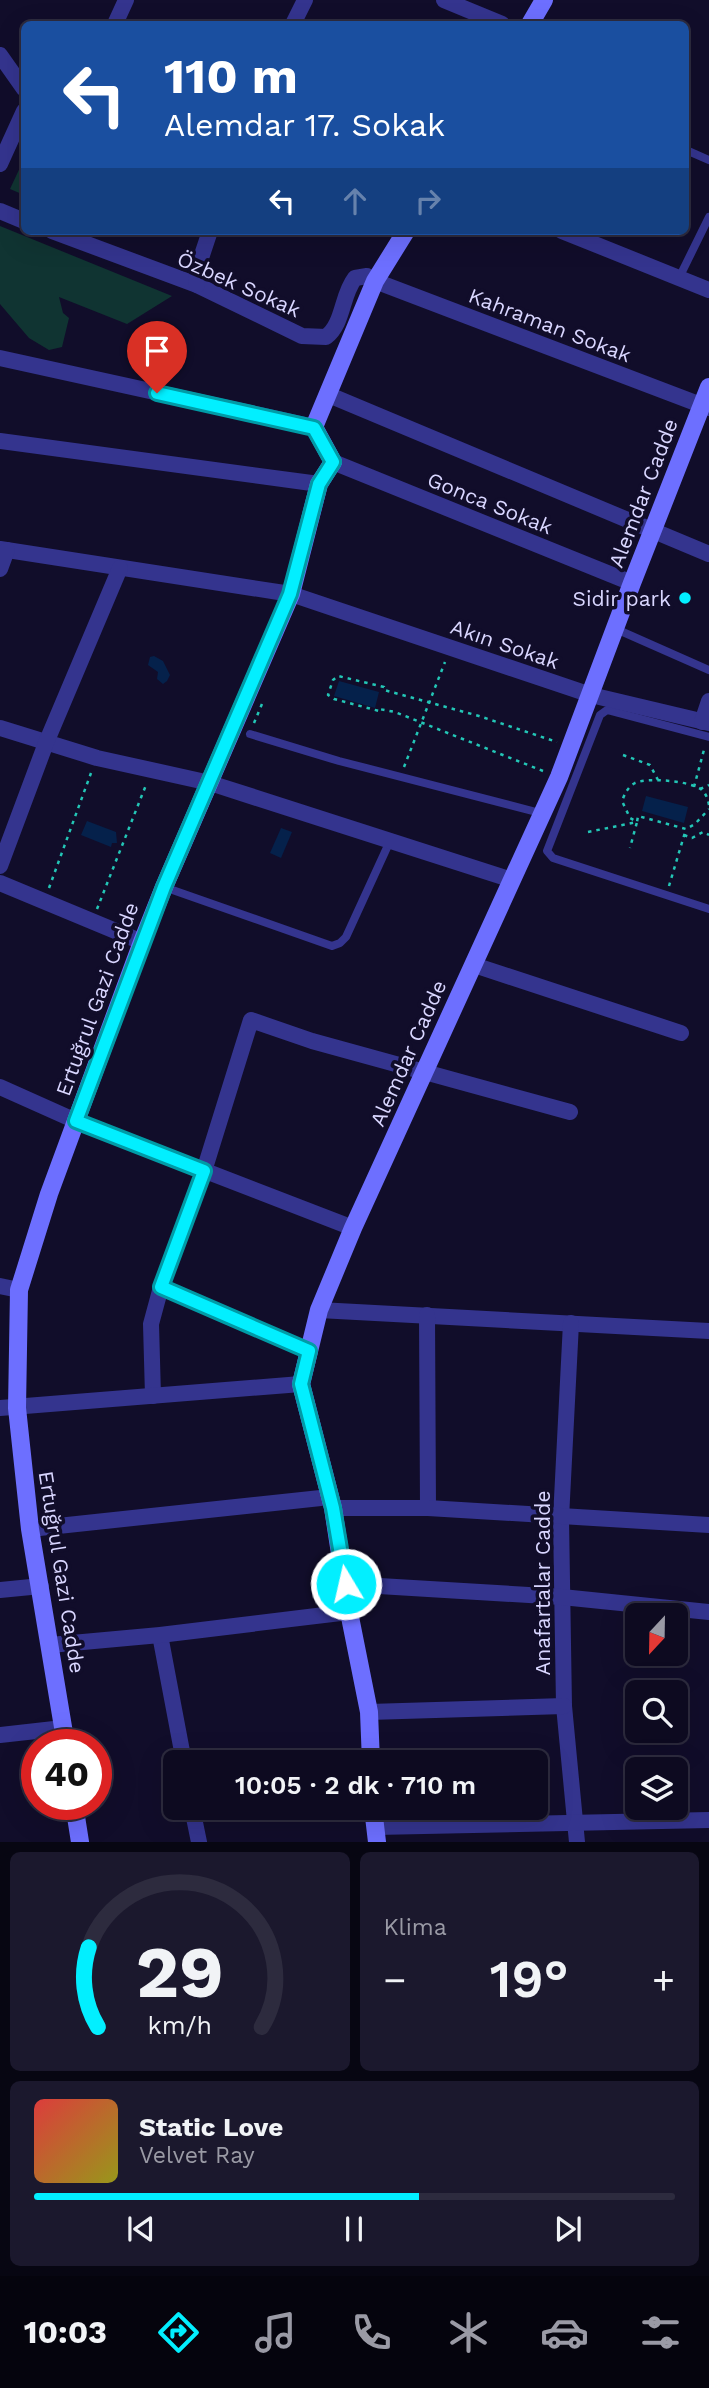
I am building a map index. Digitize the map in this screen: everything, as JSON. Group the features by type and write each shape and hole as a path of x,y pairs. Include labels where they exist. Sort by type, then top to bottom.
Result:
{"street":[{"path":"117,21 126,0"},
{"path":"294,21 305,0"},
{"path":"444,0 473,6 497,21"},
{"path":"532,21 544,0"},
{"path":"0,55 21,85"},
{"path":"0,164 21,118"},
{"path":"0,211 21,219"},
{"name":"Özbek Sokak","path":"63,235 197,285 302,336 326,337 335,330 349,286 355,278 367,276 375,281"},
{"path":"197,285 196,273 209,235"},
{"path":"314,428 375,281 404,235"},
{"path":"572,235 709,290"},
{"name":"Kahraman Sokak","path":"375,281 705,406"},
{"path":"0,358 314,428 333,462"},
{"name":"Alemdar Cadde","path":"371,1750 369,1712 349,1612 332,1503 301,1384 319,1310 353,1228 544,814 632,583 705,406 709,387"},
{"path":"329,395 709,554"},
{"path":"0,441 319,484"},
{"name":"Ertuğrul Gazi Cadde","path":"63,1729 41,1586 8,1408 19,1290 48,1194 142,943 290,594 319,484 333,462"},
{"name":"Gonca Sokak","path":"333,462 632,583"},
{"path":"0,569 4,550"},
{"name":"Akın Sokak","path":"4,550 290,594 591,695 705,730"},
{"path":"0,866 46,743 120,568"},
{"path":"705,730 709,701"},
{"path":"0,728 97,758 210,783 512,880"},
{"path":"0,883 142,943"},
{"path":"474,965 681,1033"},
{"path":"153,1396 151,1324 161,1287 204,1171 251,1020 312,1041 570,1112"},
{"path":"0,1087 76,1121 353,1228"},
{"path":"0,1286 19,1290"},
{"path":"161,1287 309,1351"},
{"path":"319,1310 709,1331"},
{"path":"426,1315 428,1508"},
{"name":"Anafartalar Cadde","path":"570,1323 561,1518 562,1597 564,1706 577,1842"},
{"path":"8,1408 301,1384"},
{"path":"30,1529 332,1503 709,1525"},
{"path":"346,1584 562,1597 709,1612"},
{"path":"0,1590 41,1586"},
{"path":"50,1645 160,1635 349,1612"},
{"path":"160,1635 182,1750"},
{"path":"369,1712 564,1706"},
{"path":"0,1735 21,1736"},
{"path":"77,1820 80,1842"},
{"path":"194,1820 199,1842"},
{"path":"376,1835 445,1834 575,1824 709,1820"}],"lane":[{"path":"689,151 709,160"},
{"path":"679,278 709,217"},
{"path":"616,629 709,670"},
{"path":"705,730 607,710 600,715 547,851 553,858 709,909"},
{"path":"250,734 544,814"},
{"path":"164,887 332,946 346,937 390,841"}],"path":[{"path":"401,777 445,662 436,659"},
{"path":"559,777 395,712 379,711 334,699 328,695 333,680 338,676 384,687 384,690 479,716 571,746"},
{"path":"250,734 265,697"},
{"path":"694,787 705,730"},
{"path":"623,755 650,765 658,780"},
{"path":"44,901 97,758"},
{"path":"92,922 151,770"},
{"path":"637,822 629,818 622,801 625,792 632,785 644,780 694,787 700,789 708,798 709,807 695,824 686,829 666,895"},
{"path":"700,789 709,785"},
{"path":"630,848 638,816 686,829"},
{"path":"588,832 637,822"},
{"path":"684,835 692,838 703,832 709,835"}],"green space":[{"path":"21,165 21,194 10,189"},
{"path":"0,226 172,296 127,324 59,297 63,313 69,318 62,347 49,350 29,338 0,304"}],"water":[{"path":"154,656 163,661 170,675 163,684 157,679 158,672 148,665 150,657"},
{"path":"339,681 379,692 375,708 334,696"},
{"path":"646,796 688,807 684,823 642,811"},
{"path":"87,821 116,832 117,843 112,843 111,847 81,835"},
{"path":"281,828 292,832 281,858 270,853"}],"place":[{"name":"Sidir park","path":"685,598"}],"route":[{"path":"157,393 314,428 333,462 319,484 290,594 164,887 76,1121 204,1171 161,1287 309,1351 301,1384 333,1508 346,1584"}]}
